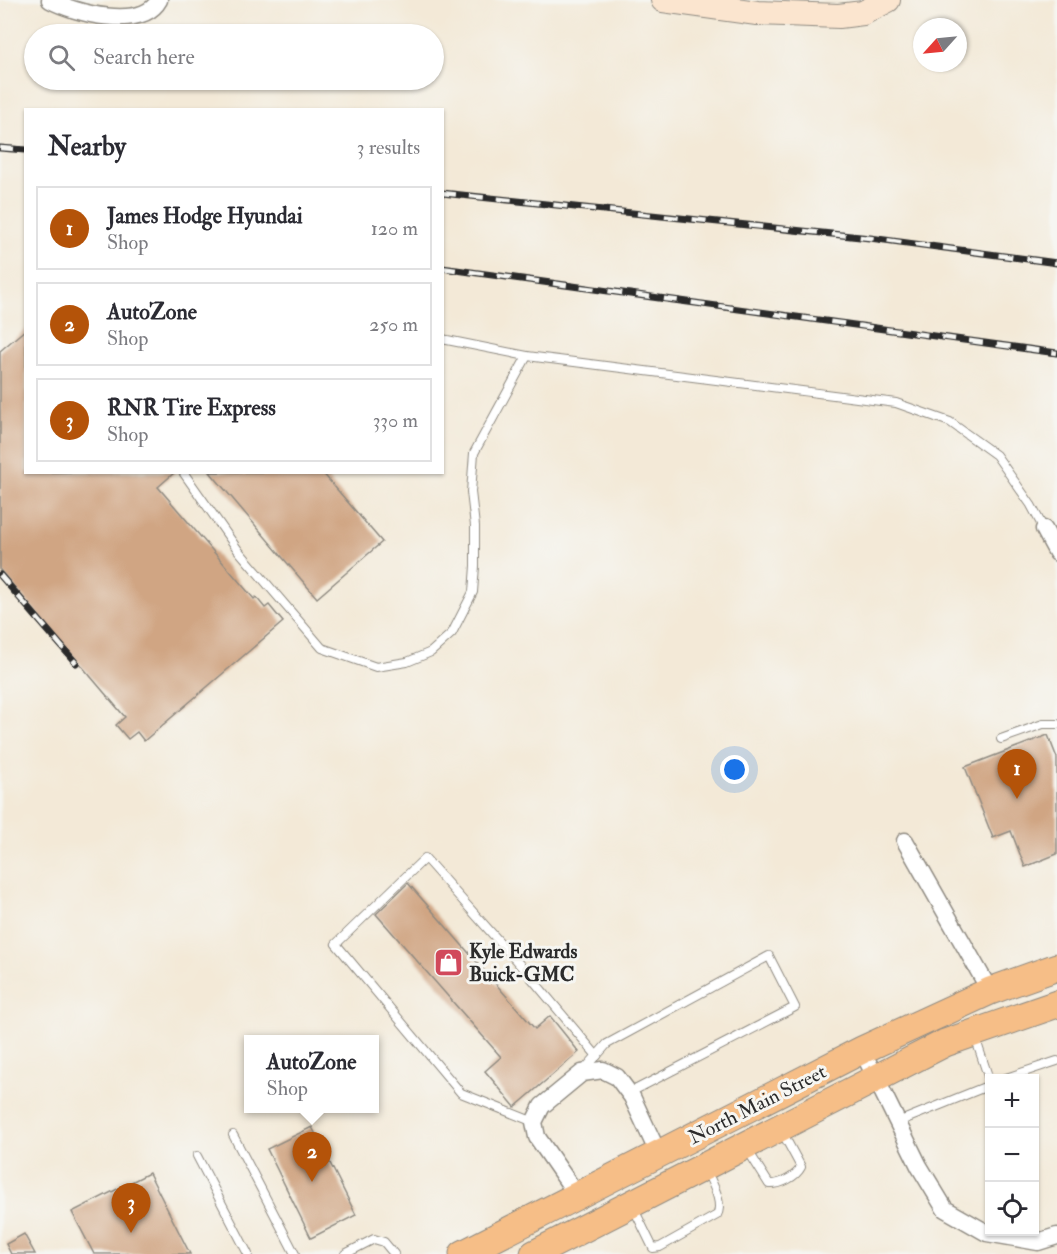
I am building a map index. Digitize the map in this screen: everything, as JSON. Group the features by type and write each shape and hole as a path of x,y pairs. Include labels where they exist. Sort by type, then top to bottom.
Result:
{"main road":[{"name":"North Main Street","path":"463,1254 862,1050 990,991 1057,967"},
{"name":"North Main Street","path":"534,1254 945,1043 1057,1004"}],"street":[{"path":"50,0 90,15 136,17 156,5 159,0"},
{"path":"663,0 757,13 838,16 863,13 888,0"},
{"path":"1044,529 1057,553"},
{"path":"905,841 990,991"},
{"path":"862,1050 919,1166 945,1209 987,1233 1038,1242 1057,1236"},
{"path":"578,1195 537,1137 534,1122 542,1106 582,1072 603,1070 617,1077 629,1093 659,1155"}],"lane":[{"path":"444,339 527,356 896,403 950,423 996,455 1031,505 1044,529"},
{"path":"184,474 238,550 322,648 376,667 407,662 431,652 452,633 473,592 475,526 471,492 474,453 527,356"},
{"path":"1001,739 1043,724 1057,724"},
{"path":"534,1122 461,1093 336,944 425,858 597,1056"},
{"path":"582,1072 607,1044 769,956 795,1007 629,1093"},
{"path":"974,1033 987,1074"},
{"path":"1018,1074 1057,1061"},
{"path":"898,1122 985,1085"},
{"path":"744,1145 769,1184 778,1185 799,1172 801,1167 780,1127"},
{"path":"233,1135 295,1254"},
{"path":"197,1156 248,1254"},
{"path":"631,1204 654,1248 660,1247 717,1215 720,1210 705,1166"},
{"path":"345,1254 374,1239 384,1242 394,1254"}],"building":[{"path":"24,331 24,474 173,474 158,487 254,599 256,597 265,608 269,605 283,622 144,741 137,732 128,739 116,725 125,717 0,570 0,351"},
{"path":"212,474 324,474 382,542 317,598"},
{"path":"1048,735 1057,758 1057,854 1025,867 1011,831 993,838 965,767"},
{"name":"Kyle Edwards Buick-GMC","path":"408,883 535,1029 550,1016 579,1052 515,1107 485,1071 501,1057 376,914"},
{"path":"312,1127 356,1215 311,1238 267,1149"},
{"path":"149,1173 190,1254 94,1254 72,1212"},
{"path":"24,1234 35,1254 11,1254 6,1244"}],"railway":[{"path":"0,148 24,150"},
{"path":"444,193 870,238 1057,263"},
{"path":"444,268 1057,353"},
{"path":"0,575 76,663"}],"place":[{"name":"James Hodge Hyundai","path":"1017,799"},
{"name":"Kyle Edwards Buick-GMC","path":"448,962"},
{"name":"AutoZone","path":"312,1182"},
{"name":"RNR Tire Express","path":"131,1233"}]}
